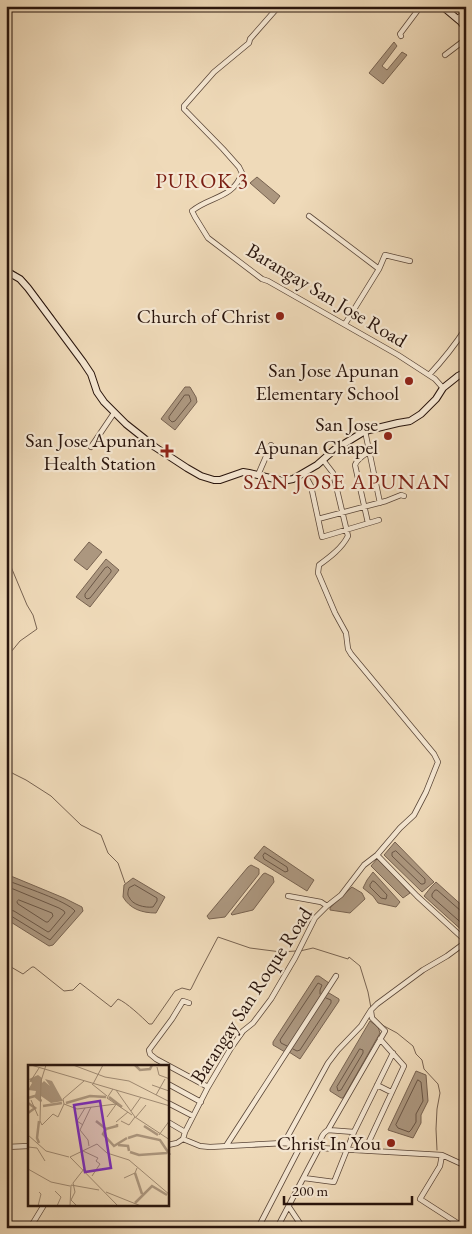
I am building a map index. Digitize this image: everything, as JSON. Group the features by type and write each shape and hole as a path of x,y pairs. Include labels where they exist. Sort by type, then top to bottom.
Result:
{"street":[{"name":"Barangay San Jose Road","path":"280,6 250,39 249,43 214,72 184,106 184,109 239,167 242,173 232,189 192,210 208,238 262,279 345,324 429,374 443,388"},
{"path":"401,36 400,34 421,6"},
{"path":"442,6 458,18 466,29"},
{"path":"458,18 466,11"},
{"path":"445,55 466,39"},
{"path":"309,216 380,269"},
{"path":"345,324 380,269 385,255 410,261"},
{"path":"6,271 24,283 64,335 91,374 97,392 114,413 155,447 201,476 214,480 220,480 243,472 283,481 293,480 324,460 334,450 365,431 398,422 410,421 428,408 443,388 466,372"},
{"path":"429,374 443,360 466,328"},
{"path":"91,447 114,413"},
{"path":"365,431 380,503"},
{"path":"258,475 271,444"},
{"path":"368,523 354,465 361,457 370,452"},
{"path":"324,460 333,473 346,529"},
{"path":"304,473 311,486 322,537 380,520"},
{"path":"318,519 380,503 401,495 404,496"},
{"name":"Barangay San Roque Road","path":"183,1139 220,1066 241,1035 253,1023 271,999 295,958 315,918 341,894 364,865 377,855 414,814 426,792 438,762 434,754 350,654 348,649 346,633 334,613 318,573 319,565 336,552 346,541 348,536 346,529"},
{"path":"284,1143 328,1063 361,1026 377,1004 466,941 417,896 377,855"},
{"path":"288,896 321,902 326,906"},
{"path":"226,1146 336,976"},
{"path":"167,1065 156,1059 150,1054 149,1050 183,1001 189,1003"},
{"path":"277,1228 319,1148 320,1139 328,1130 385,1032 372,1018 371,1011"},
{"path":"365,1150 404,1066 380,1039"},
{"path":"304,1178 334,1182 354,1132 393,1052"},
{"path":"169,1066 208,1087"},
{"path":"169,1085 201,1102"},
{"path":"376,1085 391,1092"},
{"path":"169,1104 193,1116"},
{"path":"169,1123 185,1132"},
{"path":"328,1130 354,1132"},
{"path":"169,1145 183,1139 200,1146 284,1143 319,1148 442,1155 466,1166"},
{"path":"258,1228 301,1145"},
{"path":"6,1147 28,1146"},
{"path":"442,1155 440,1166 420,1199 465,1228"},
{"path":"30,1228 43,1206"},
{"path":"288,1208 303,1228"},
{"path":"296,1228 299,1222"}],"water":[{"path":"394,42 397,46 382,66 387,70 402,52 407,55 383,84 369,73"},
{"path":"257,177 280,196 274,204 250,183"},
{"path":"185,387 190,387 197,402 175,430 161,419"},
{"path":"89,542 102,552 87,570 74,560"},
{"path":"106,559 119,570 90,607 76,597"},
{"path":"395,842 434,882 422,892 384,855"},
{"path":"264,846 314,880 307,891 254,858"},
{"path":"377,859 410,893 403,898 371,866"},
{"path":"251,865 259,869 259,874 225,917 209,919 207,916"},
{"path":"373,872 400,902 396,907 378,903 363,888"},
{"path":"265,873 273,877 274,882 253,910 232,915 231,914"},
{"path":"6,874 64,898 82,907 83,911 53,945 49,946 6,919"},
{"path":"133,878 165,897 156,913 137,910 129,905 123,897 124,885"},
{"path":"436,882 466,909 466,934 424,896"},
{"path":"352,887 362,893 365,899 350,913 330,910 330,908"},
{"path":"316,976 329,983 285,1052 273,1045 273,1042"},
{"path":"327,993 339,999 339,1001 300,1059 289,1052"},
{"path":"370,1021 378,1027 380,1033 343,1098 341,1098 330,1091 330,1089"},
{"path":"416,1071 426,1075 428,1101 421,1115 421,1123 413,1138 388,1130"}],"waterway":[{"path":"6,266 24,278 30,285"},
{"path":"32,288 54,317"},
{"path":"6,545 10,554 9,562 33,615 37,629 20,641 11,652 6,654"},
{"path":"6,757 12,773 51,796 81,825 101,835 108,853 118,863 125,883"},
{"path":"6,964 23,974 34,967 64,991 73,990 80,983 111,1007 118,999 149,1024 152,1024 175,991 182,988 191,989 218,937 250,948 281,952 296,951"},
{"path":"300,951 313,948 348,959 349,957 360,966 371,1008"},
{"path":"379,1022 413,1046 416,1054 422,1060 424,1069 438,1084 440,1093 437,1109 437,1150"}],"place":[{"name":"Church of Christ","path":"280,316"},
{"name":"San Jose Apunan Elementary School","path":"409,381"},
{"name":"San Jose Apunan Chapel","path":"388,436"},
{"name":"San Jose Apunan Health Station","path":"167,451"},
{"name":"Christ In You","path":"391,1143"}],"district":[{"name":"PUROK 3","path":"202,180"},
{"name":"SAN JOSE APUNAN","path":"347,481"}]}
